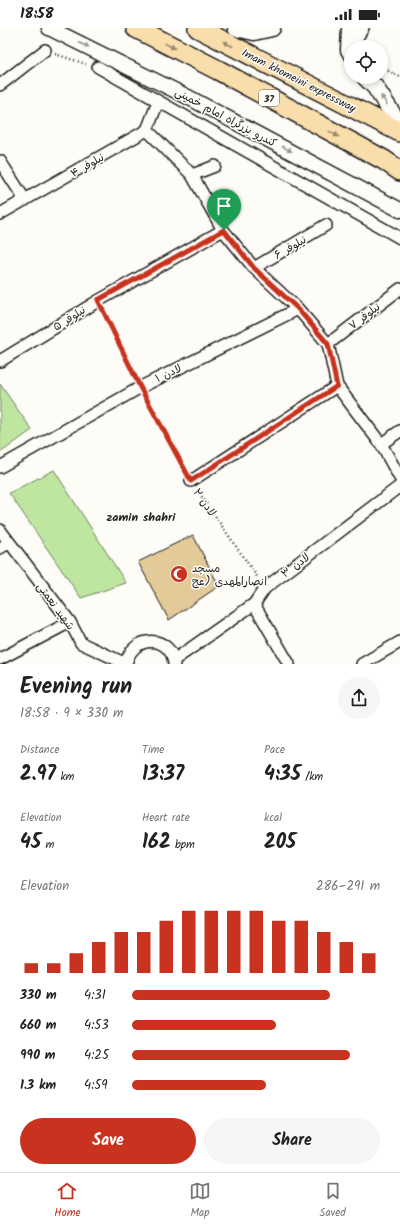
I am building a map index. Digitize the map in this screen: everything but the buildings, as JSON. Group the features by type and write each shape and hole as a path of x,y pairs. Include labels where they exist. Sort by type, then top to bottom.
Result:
{"highway":[{"name":"37","path":"136,28 218,70 384,160 400,171"},
{"name":"Imam khomeini expressway","path":"198,28 400,132"}],"main road":[{"path":"236,28 254,32 272,28"},
{"path":"350,28 351,40"},
{"path":"372,84 400,126"}],"street":[{"name":"کندرو بزرگراه امام خمینی","path":"49,28 192,98 400,210"},
{"path":"356,40 363,28"},
{"path":"0,84 45,50"},
{"path":"98,67 400,238"},
{"path":"158,102 147,130 192,175 224,230 254,268 298,309 328,344 337,386 381,444 400,478"},
{"name":"نیلوفر ۴","path":"0,214 147,130"},
{"path":"0,161 25,200"},
{"path":"192,175 215,166"},
{"name":"نیلوفر ۶","path":"254,268 326,225"},
{"name":"نیلوفر ۵","path":"0,361 98,300 224,230"},
{"name":"نیلوفر ۷","path":"328,344 400,290"},
{"name":"لادن ۱","path":"0,467 140,387 298,309"},
{"name":"لادن ۲","path":"191,481 337,386"},
{"path":"381,444 400,431"},
{"name":"لادن ۳","path":"174,662 254,604 265,588 400,486"},
{"name":"شهید نعمتی","path":"0,530 5,545 70,622 81,643 126,664"},
{"path":"254,604 289,664"},
{"path":"0,659 70,622"},
{"path":"126,664 127,656 131,650 144,642 152,641 166,647 171,653 174,662"},
{"path":"362,664 400,642"}],"path":[{"path":"45,50 98,67"},
{"path":"388,71 400,77"},
{"path":"98,300 140,387 191,481"},
{"name":"لادن ۲","path":"191,481 265,588"}],"green space":[{"path":"0,384 32,430 0,453"},
{"path":"54,470 126,583 81,598 9,493"}],"place":[{"name":"مسجد انصارالمهدی (عج","path":"179,574"}],"district":[{"name":"zamin shahri","path":"141,517"}],"route":[{"path":"224,230 254,268 298,309 328,344 337,386 191,481 140,387 98,300 224,230"}]}
